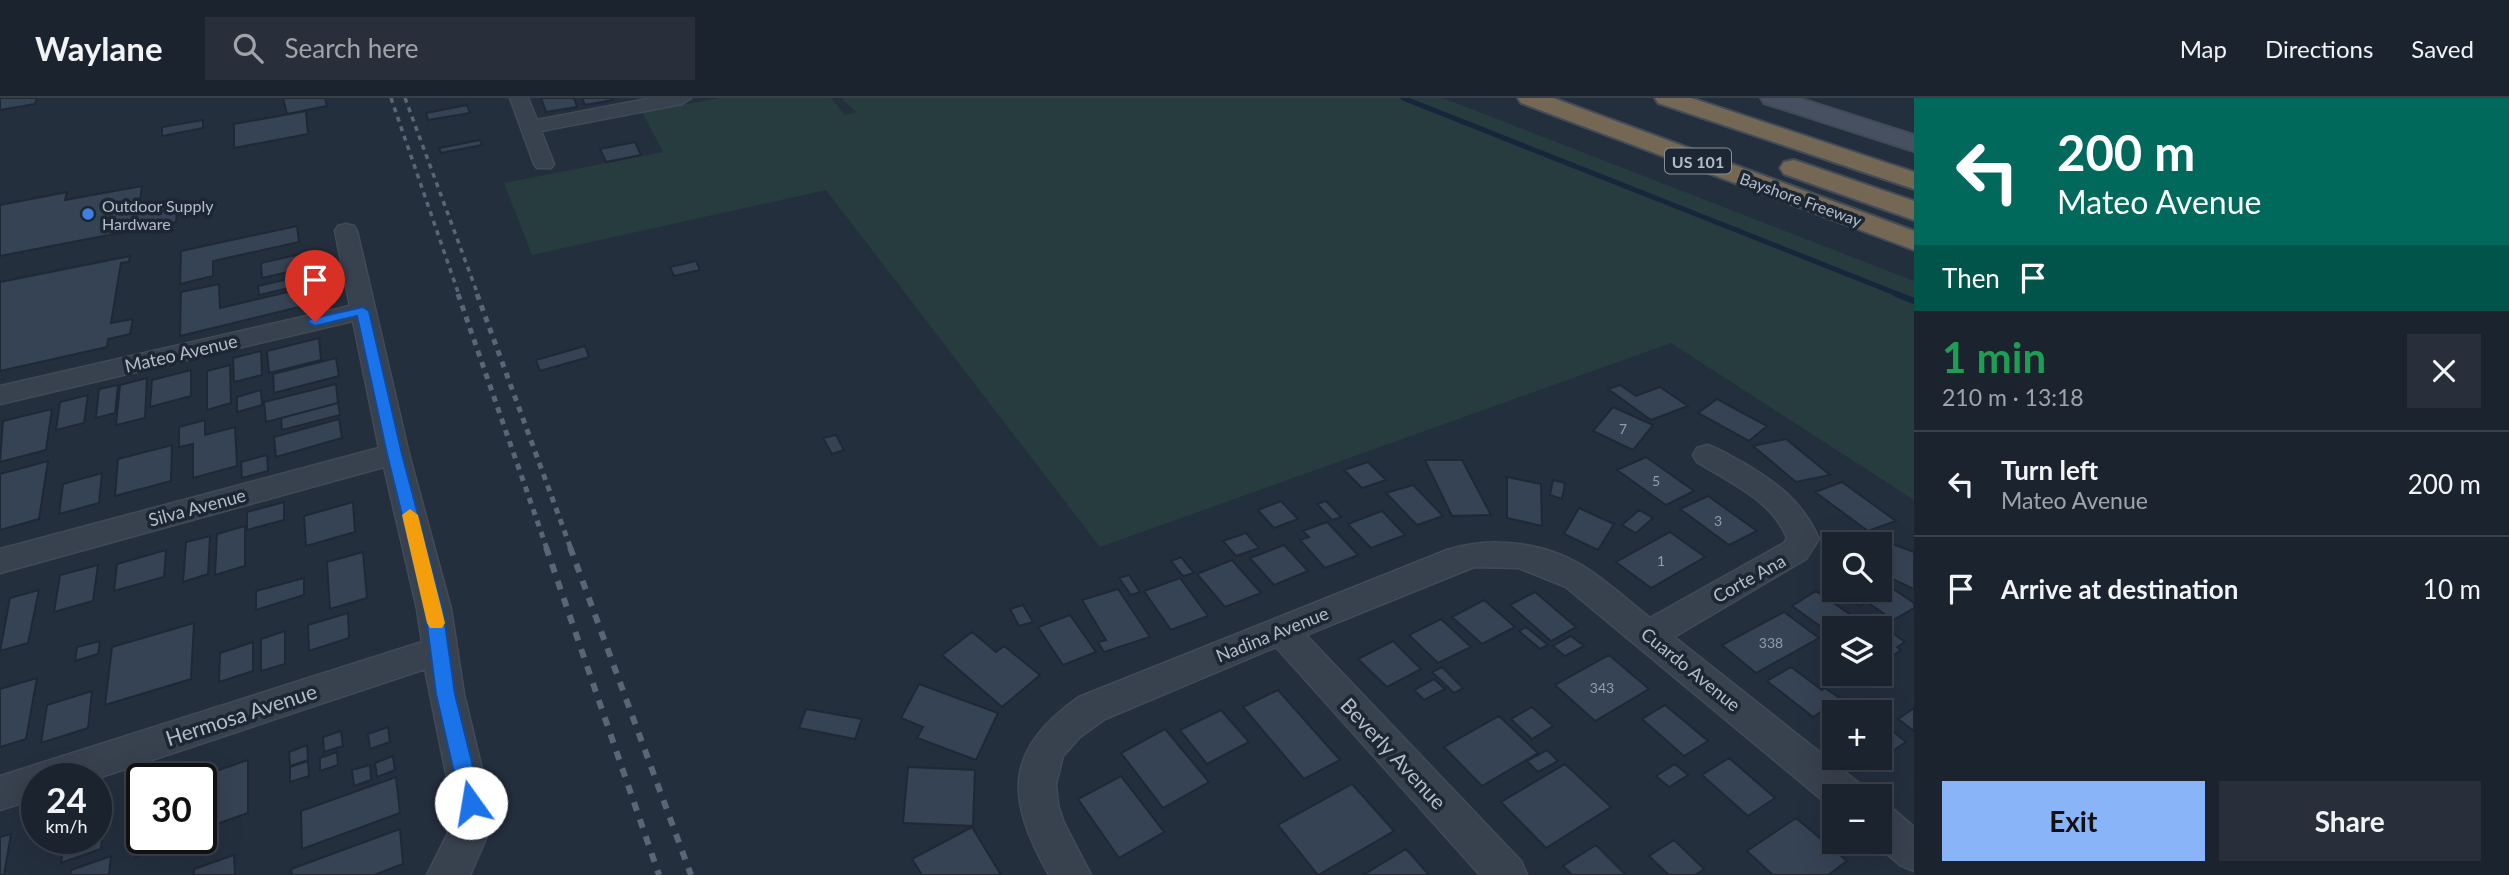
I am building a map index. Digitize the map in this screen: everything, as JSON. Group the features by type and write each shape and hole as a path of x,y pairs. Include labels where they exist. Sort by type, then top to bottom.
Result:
{"highway":[{"name":"Bayshore Freeway","path":"1530,98 1914,241"},
{"name":"Bayshore Freeway","path":"1598,98 1749,152"},
{"path":"1667,98 1914,181"},
{"path":"1727,98 1914,160"},
{"name":"Bayshore Freeway","path":"1774,161 1914,211"}],"street":[{"path":"519,98 544,164"},
{"path":"530,127 682,98"},
{"path":"1773,98 1914,143"},
{"path":"346,232 395,454 434,609 446,694 471,803 470,829 447,875"},
{"name":"Mateo Avenue","path":"0,395 363,311"},
{"name":"Silva Avenue","path":"0,561 395,454"},
{"name":"Corte Ana","path":"1648,635 1795,551 1803,539 1799,523 1784,506 1707,455"},
{"name":"Nadina Avenue","path":"1071,875 1049,838 1040,813 1037,786 1040,760 1051,740 1068,723 1091,708 1458,558 1479,553 1527,556"},
{"name":"Cuardo Avenue","path":"1527,556 1553,565 1577,578 1831,784"},
{"name":"Beverly Avenue","path":"1282,631 1507,875"},
{"name":"Hermosa Avenue","path":"92,763 440,650"},
{"path":"0,793 21,786"},
{"path":"1892,834 1914,852"}],"green space":[{"path":"719,98 831,98 845,115 856,112 841,98 1443,98 1914,281 1914,500 1671,343 1100,547 826,190 532,255 504,183 663,152 642,112"}],"building":[{"path":"0,98 37,98 35,104 0,110"},
{"path":"283,98 325,98 327,106 287,114"},
{"path":"541,98 574,98 577,107 546,112"},
{"path":"582,98 612,98 613,100 585,105"},
{"path":"467,105 470,113 428,120 426,113"},
{"path":"306,111 308,134 234,148 234,124"},
{"path":"203,120 203,128 162,136 162,127"},
{"path":"480,140 482,145 441,153 439,148"},
{"path":"635,142 641,155 606,162 600,149"},
{"name":"Outdoor Supply Hardware","path":"142,186 139,207 178,199 176,222 0,256 0,205 67,192 65,200"},
{"path":"297,226 299,242 213,261 213,276 180,284 181,251"},
{"path":"305,253 306,268 262,278 261,263"},
{"path":"130,256 129,262 121,263 111,323 133,319 130,334 108,339 107,347 0,371 0,282"},
{"path":"696,261 700,270 674,276 670,267"},
{"path":"314,273 315,282 259,295 258,286"},
{"path":"219,284 220,308 309,287 311,304 180,336 181,292"},
{"path":"319,338 321,360 269,373 267,351"},
{"path":"585,346 589,357 540,371 536,360"},
{"path":"261,351 262,375 234,382 233,358"},
{"path":"336,358 339,376 274,393 273,374"},
{"path":"230,365 231,403 207,410 207,371"},
{"path":"191,370 191,396 150,407 152,380"},
{"path":"147,378 145,418 116,425 120,385"},
{"path":"336,384 338,403 266,422 264,402"},
{"path":"118,385 115,413 96,418 99,389"},
{"path":"1620,385 1636,396 1660,387 1688,406 1651,420 1608,389"},
{"path":"261,390 262,405 237,412 237,397"},
{"path":"88,395 84,423 56,430 60,402"},
{"path":"1717,399 1767,426 1749,441 1698,413"},
{"path":"338,403 340,415 282,430 281,418"},
{"path":"1613,407 1653,425 1633,450 1593,431"},
{"path":"52,409 46,450 0,462 3,421"},
{"path":"339,419 342,438 276,457 274,437"},
{"path":"205,420 205,435 235,427 237,466 193,478 193,444 179,447 179,427"},
{"path":"836,435 844,450 832,454 823,438"},
{"path":"1786,439 1830,475 1796,482 1753,446"},
{"path":"172,445 171,481 115,496 118,459"},
{"path":"267,455 268,471 242,478 241,462"},
{"path":"1646,457 1694,491 1666,505 1617,470"},
{"path":"1425,460 1462,460 1491,515 1452,516"},
{"path":"48,461 39,519 0,530 0,474"},
{"path":"1368,462 1386,480 1362,488 1344,470"},
{"path":"102,473 99,503 59,514 63,484"},
{"path":"1507,477 1541,484 1542,526 1507,518"},
{"path":"1553,480 1565,483 1562,499 1550,495"},
{"path":"1842,482 1896,521 1868,531 1815,492"},
{"path":"1413,485 1443,516 1417,525 1386,493"},
{"path":"1708,496 1757,531 1729,545 1680,509"},
{"path":"1281,501 1298,519 1274,528 1258,510"},
{"path":"1326,501 1341,517 1332,520 1317,504"},
{"path":"284,502 284,520 247,530 247,512"},
{"path":"353,502 355,532 306,546 304,516"},
{"path":"1579,508 1614,524 1598,550 1564,534"},
{"path":"1639,510 1653,518 1636,533 1622,525"},
{"path":"1382,511 1405,535 1371,548 1348,524"},
{"path":"1327,522 1358,555 1325,568 1300,540 1309,537 1303,531"},
{"path":"245,526 245,566 215,575 217,534"},
{"path":"1670,532 1705,557 1651,588 1616,562"},
{"path":"1246,533 1259,548 1236,556 1223,541"},
{"path":"210,536 208,574 183,582 186,542"},
{"path":"1892,544 1914,552 1914,589 1892,579"},
{"path":"1284,545 1308,571 1274,585 1250,558"},
{"path":"166,550 164,577 114,591 117,564"},
{"path":"363,552 367,598 330,609 327,562"},
{"path":"1181,557 1194,573 1183,576 1171,561"},
{"path":"1232,560 1261,593 1225,607 1197,574"},
{"path":"98,565 93,601 54,612 60,575"},
{"path":"1129,575 1140,592 1131,595 1119,578"},
{"path":"304,578 304,595 256,610 256,591"},
{"path":"1180,578 1208,616 1171,630 1144,591"},
{"path":"1892,588 1914,603 1914,608 1893,620 1892,616 1887,616 1867,602 1892,602"},
{"path":"1118,589 1150,637 1104,652 1098,642 1106,640 1082,600"},
{"path":"39,590 28,643 0,651 10,598"},
{"path":"1816,591 1822,595 1822,602 1832,602 1853,616 1822,616 1822,627 1792,606"},
{"path":"1535,592 1576,627 1551,641 1510,605"},
{"path":"1484,600 1515,627 1482,644 1452,617"},
{"path":"1023,605 1033,622 1019,626 1010,609"},
{"path":"1784,612 1819,638 1756,673 1722,645"},
{"path":"348,613 349,638 309,651 308,625"},
{"path":"1070,615 1096,652 1063,665 1038,627"},
{"path":"1441,619 1471,647 1438,663 1409,635"},
{"path":"194,623 191,679 105,705 112,647"},
{"path":"1526,627 1548,645 1540,649 1519,631"},
{"path":"285,631 285,664 261,671 261,639"},
{"path":"972,632 996,652 1004,646 1040,675 1002,707 942,655"},
{"path":"1892,633 1905,642 1897,647 1901,650 1892,656"},
{"path":"1571,636 1584,646 1565,656 1553,646"},
{"path":"100,641 98,654 75,661 77,647"},
{"path":"1393,641 1421,669 1387,687 1358,659"},
{"path":"253,642 253,671 219,682 220,653"},
{"path":"1609,655 1649,689 1595,721 1555,685"},
{"path":"1442,667 1463,688 1454,693 1432,672"},
{"path":"1791,667 1822,690 1825,688 1841,699 1822,700 1822,711 1813,717 1767,681"},
{"path":"37,678 26,739 0,747 0,689"},
{"path":"1434,679 1445,689 1424,700 1414,690"},
{"path":"919,684 998,713 976,760 917,738 923,727 901,718"},
{"path":"1278,690 1340,760 1304,779 1243,707"},
{"path":"92,691 88,728 41,743 47,705"},
{"path":"1665,705 1708,741 1684,756 1642,719"},
{"path":"1532,707 1553,726 1532,739 1511,719"},
{"path":"1914,708 1914,731 1898,719"},
{"path":"806,709 862,719 855,739 799,728"},
{"path":"1221,710 1249,742 1207,764 1180,730"},
{"path":"1499,716 1538,753 1482,786 1444,747"},
{"path":"388,727 390,742 370,749 368,734"},
{"path":"1165,729 1209,782 1163,808 1121,753"},
{"path":"341,731 343,746 324,752 323,737"},
{"path":"1892,731 1906,742 1892,751"},
{"path":"307,745 308,760 290,766 289,752"},
{"path":"1547,750 1558,761 1538,772 1527,761"},
{"path":"337,752 338,765 320,771 320,758"},
{"path":"393,756 395,770 377,777 375,763"},
{"path":"1729,758 1775,798 1748,816 1702,775"},
{"path":"248,760 248,813 217,824 217,771"},
{"path":"308,761 309,776 290,782 290,767"},
{"path":"1565,764 1611,807 1546,848 1501,802"},
{"path":"1675,764 1688,775 1669,787 1656,776"},
{"path":"370,765 371,780 354,786 352,770"},
{"path":"908,767 975,770 973,826 903,823"},
{"path":"1121,776 1164,832 1119,858 1078,799"},
{"path":"396,777 400,813 302,849 301,811"},
{"path":"1352,784 1394,831 1318,875 1278,825"},
{"path":"1796,818 1822,840 1822,854 1839,854 1847,861 1828,875 1773,875 1747,851"},
{"path":"972,827 1001,875 922,875 912,859"},
{"path":"400,829 403,864 374,875 292,875 291,869"},
{"path":"11,834 4,875 0,875 0,837"},
{"path":"1674,840 1704,869 1695,875 1669,875 1649,856"},
{"path":"1596,845 1626,875 1572,875 1563,866"},
{"path":"1406,849 1429,875 1363,875"},
{"path":"62,854 87,854 61,863"},
{"path":"234,855 235,875 194,875 194,869"},
{"path":"111,856 109,875 70,875 71,870"}],"waterway":[{"path":"1403,98 1900,295"},
{"path":"1896,294 1914,301"}],"railway":[{"path":"391,98 459,295"},
{"path":"405,98 478,295"},
{"path":"458,294 547,549"},
{"path":"477,294 571,549"},
{"path":"546,547 659,875"},
{"path":"570,547 691,875"}],"slow traffic":[{"path":"410,515 436,623"}],"place":[{"name":"Outdoor Supply Hardware","path":"88,214"}],"route":[{"path":"315,322 363,311 434,609 446,694 471,803"}]}
